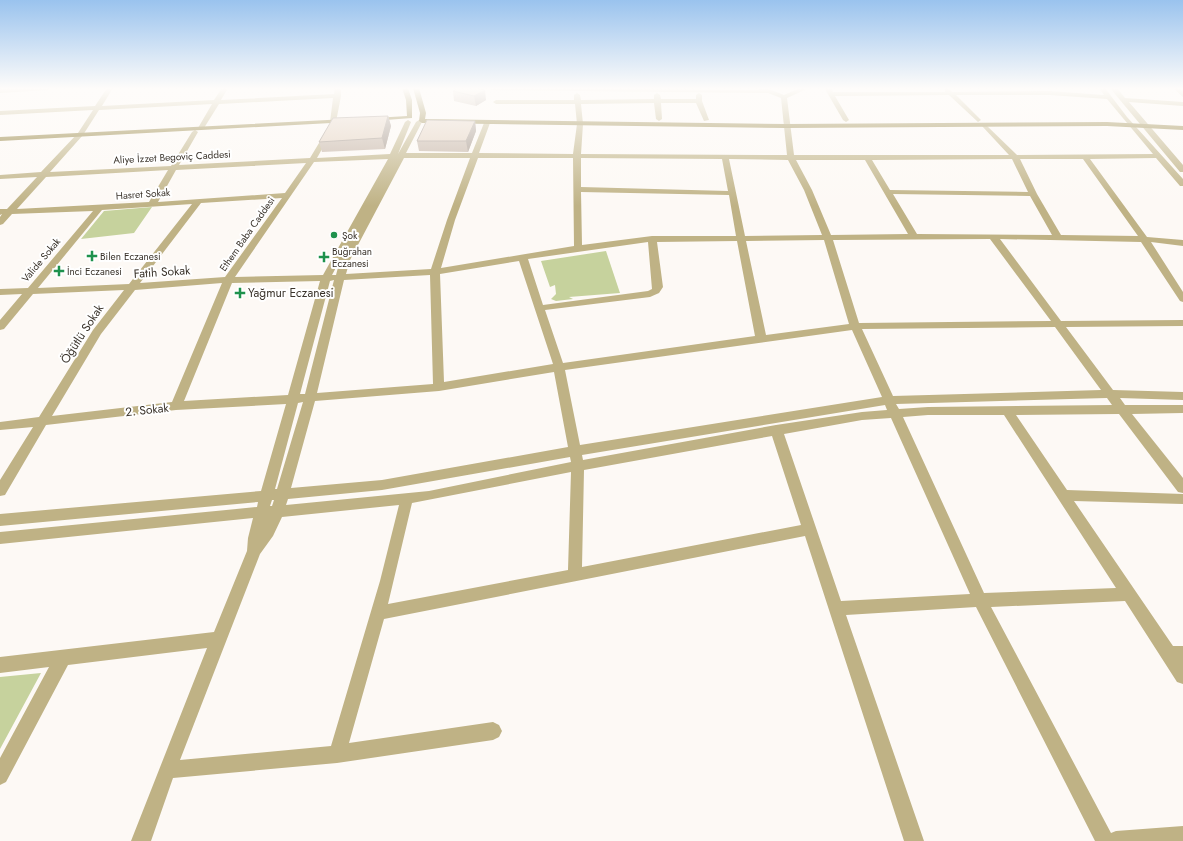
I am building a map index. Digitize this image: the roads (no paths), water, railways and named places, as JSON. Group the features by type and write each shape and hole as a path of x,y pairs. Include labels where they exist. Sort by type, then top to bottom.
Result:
{"main road":[{"path":"0,139 79,137 259,127"},
{"path":"1173,127 1183,128"},
{"path":"0,145 79,137"}],"street":[{"path":"0,222 79,137 85,127"},
{"path":"152,204 200,127"},
{"name":"Ethem Baba Caddesi","path":"176,406 228,280 313,160 330,127"},
{"path":"141,841 167,770 254,551 268,532 277,512 310,398 345,260 411,127"},
{"path":"439,387 435,272 451,220 486,127"},
{"path":"578,248 577,155 579,127"},
{"path":"787,127 791,158 808,190 827,236 855,326 980,600 1105,841"},
{"path":"986,127 1015,157 1033,194 1057,236"},
{"path":"1133,127 1183,184"},
{"path":"1144,127 1183,170"},
{"name":"Aliye İzzet Begoviç Caddesi","path":"0,177 397,156 577,155 791,158 1086,158 1159,156"},
{"path":"254,551 255,538 266,496 294,399 326,278 397,156"},
{"path":"1170,156 1183,157"},
{"path":"725,157 760,338"},
{"path":"867,158 914,236"},
{"path":"1086,158 1144,239 1183,299"},
{"path":"577,189 731,193"},
{"path":"887,192 1033,194"},
{"name":"Hasret Sokak","path":"0,212 198,202 288,194"},
{"name":"Öğütlü Sokak","path":"0,490 97,332 198,202"},
{"name":"Valide Sokak","path":"0,327 100,208"},
{"name":"Fatih Sokak","path":"0,292 131,287 228,280 326,278 340,276 435,272 578,248 652,239 827,236 1057,236 1144,239 1183,243"},
{"path":"993,236 1110,394 1183,488"},
{"path":"540,308 650,294 656,291 658,287 652,239"},
{"path":"523,258 559,368 578,466 575,573"},
{"name":"2. Sokak","path":"0,426 176,406 310,398 439,387 559,368 716,347 760,338 855,326 1183,324"},
{"path":"0,520 382,485 575,451 889,400 1110,394 1183,396"},
{"path":"0,538 429,496 578,466 862,416 928,411 1183,408"},
{"path":"1007,410 1129,594 1176,654 1183,676"},
{"path":"776,430 914,841"},
{"path":"1063,495 1183,499"},
{"path":"338,754 378,613 407,498"},
{"path":"378,613 575,573 810,529"},
{"path":"837,608 1129,594"},
{"path":"0,665 219,639"},
{"path":"0,776 63,657"},
{"path":"167,770 338,754 493,731"},
{"path":"1116,841 1183,836"}],"place":[{"name":"Şok","path":"334,235"},
{"name":"Bilen Eczanesi","path":"92,256"},
{"name":"Buğrahan Eczanesi","path":"324,257"},
{"name":"İnci Eczanesi","path":"59,271"},
{"name":"Yağmur Eczanesi","path":"240,293"}]}
